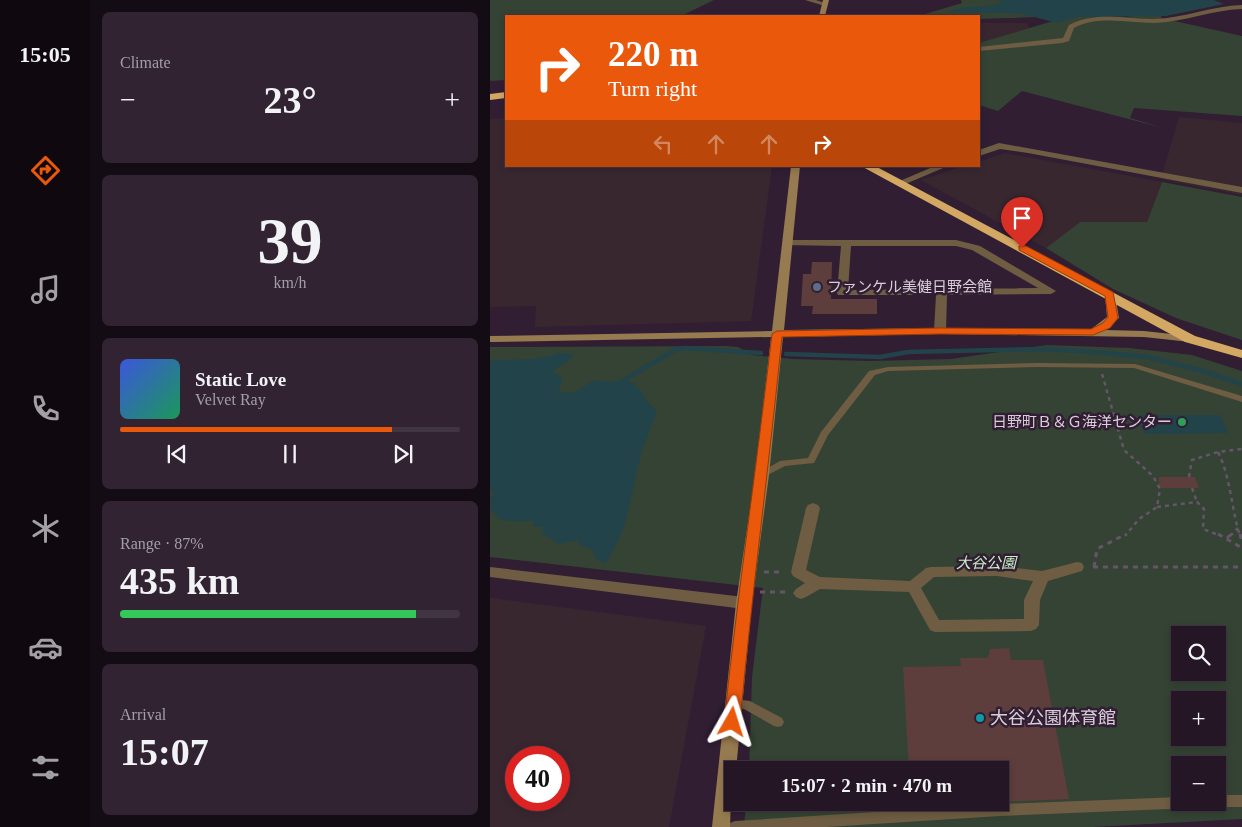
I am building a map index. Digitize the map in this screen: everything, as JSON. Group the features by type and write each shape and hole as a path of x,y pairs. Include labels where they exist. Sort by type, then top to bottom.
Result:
{"highway":[{"path":"490,98 505,95"},
{"path":"868,167 1110,294 1190,339 1242,354"}],"street":[{"path":"808,0 826,2 822,15"},
{"path":"980,49 1059,41 1066,39 1069,29 1074,24 1087,21 1164,21 1226,7 1242,7"},
{"path":"980,153 999,146 1008,147 1242,190"},
{"path":"721,827 744,603 762,475 796,167"},
{"path":"900,183 941,167"},
{"path":"787,243 846,243 956,243 976,248 1051,291 842,293 846,243"},
{"path":"940,331 942,293"},
{"path":"1093,332 1106,325 1113,318 1110,294"},
{"path":"490,339 940,331 1093,332 1144,334 1190,339"},
{"path":"813,508 798,572 818,583 913,587 931,572 997,571 1042,577 1077,567"},
{"path":"490,572 744,603"},
{"path":"913,587 935,626 1031,625 1032,600 1042,577"},
{"path":"800,592 818,583"}],"lane":[{"path":"762,475 783,463 811,461 824,434 872,373 888,368 1135,366 1242,399"},
{"path":"734,704 746,704 778,722"},
{"path":"1226,801 1242,801"},
{"path":"735,827 1000,810 1171,803"}],"path":[{"path":"1102,365 1102,375 1108,401 1124,450 1153,476 1160,489 1157,507"},
{"path":"1189,477 1192,460 1218,452 1242,449"},
{"path":"1218,452 1224,463 1242,542"},
{"path":"1192,488 1197,502 1204,509 1203,529 1227,538 1242,548"},
{"path":"1094,567 1097,550 1124,537 1139,519 1157,507 1197,502"},
{"path":"1227,538 1238,528"},
{"path":"1077,567 1242,567"},
{"path":"762,572 798,572"},
{"path":"760,592 800,592"}],"shaded area":[{"path":"997,0 1214,0 1224,4 1166,16 1077,17 1057,23 1019,13 949,12 955,9 990,6 1004,2"},
{"path":"980,23 1027,23 1037,48 980,46"},
{"path":"1179,117 1242,123 1242,195 1161,179"},
{"path":"505,118 505,167 772,167 751,321 535,327 536,306 490,307 490,119"},
{"path":"1005,153 1162,182 1147,222 1080,222 1046,248 921,180 961,167 980,167 980,162"},
{"path":"559,353 573,354 570,360 554,370 554,373 561,376 562,381 558,392 574,393 594,380 611,382 626,379 640,390 657,411 641,456 619,539 605,564 594,557 593,550 579,545 577,540 559,544 542,533 543,527 535,527 532,520 525,522 503,520 492,512 490,498 494,495 490,489 490,361 533,359"},
{"path":"1138,415 1220,415 1228,433 1144,434"},
{"path":"490,598 706,626 669,827 490,827"}],"green space":[{"path":"490,0 714,0 683,15 505,15 505,80 490,81"},
{"path":"961,0 1017,0 1037,17 980,19 980,15 925,14 962,3"},
{"path":"1145,8 1164,9 1161,18 1242,36 1242,116 1134,108 1130,118 1163,128 1022,91 998,111 980,105 980,43 1077,14 1128,17"},
{"path":"1162,182 1242,197 1242,340 1176,318 1113,289 1046,248 1080,222 1147,222"},
{"name":"大谷公園","path":"1047,345 1129,348 1192,355 1242,371 1242,819 1093,827 744,827 745,811 1009,811 1009,761 749,761 752,677 763,588 490,557 490,347 724,346 738,347 752,355 793,359 870,361 951,359"}],"building":[{"name":"ファンケル美健日野会館","path":"812,262 832,262 831,299 877,299 877,314 812,314 813,306 801,306 803,274 811,274"},
{"path":"1159,477 1195,477 1199,488 1159,488"},
{"name":"大谷公園体育館","path":"1009,648 1011,660 1043,660 1069,799 1009,802 1009,761 908,761 903,667 961,666 960,658 988,658 990,649"}],"waterway":[{"path":"622,381 675,350 685,348 761,353"},
{"path":"786,354 880,357 908,352 1042,349 1095,352 1147,357 1203,371 1242,384"}],"place":[{"name":"ファンケル美健日野会館","path":"817,287"},
{"name":"日野町Ｂ＆Ｇ海洋センター","path":"1182,422"},
{"name":"大谷公園体育館","path":"980,718"}],"route":[{"path":"732,722 744,603 762,475 777,334 940,331 1093,332 1106,325 1113,318 1110,294 1022,248"}]}
